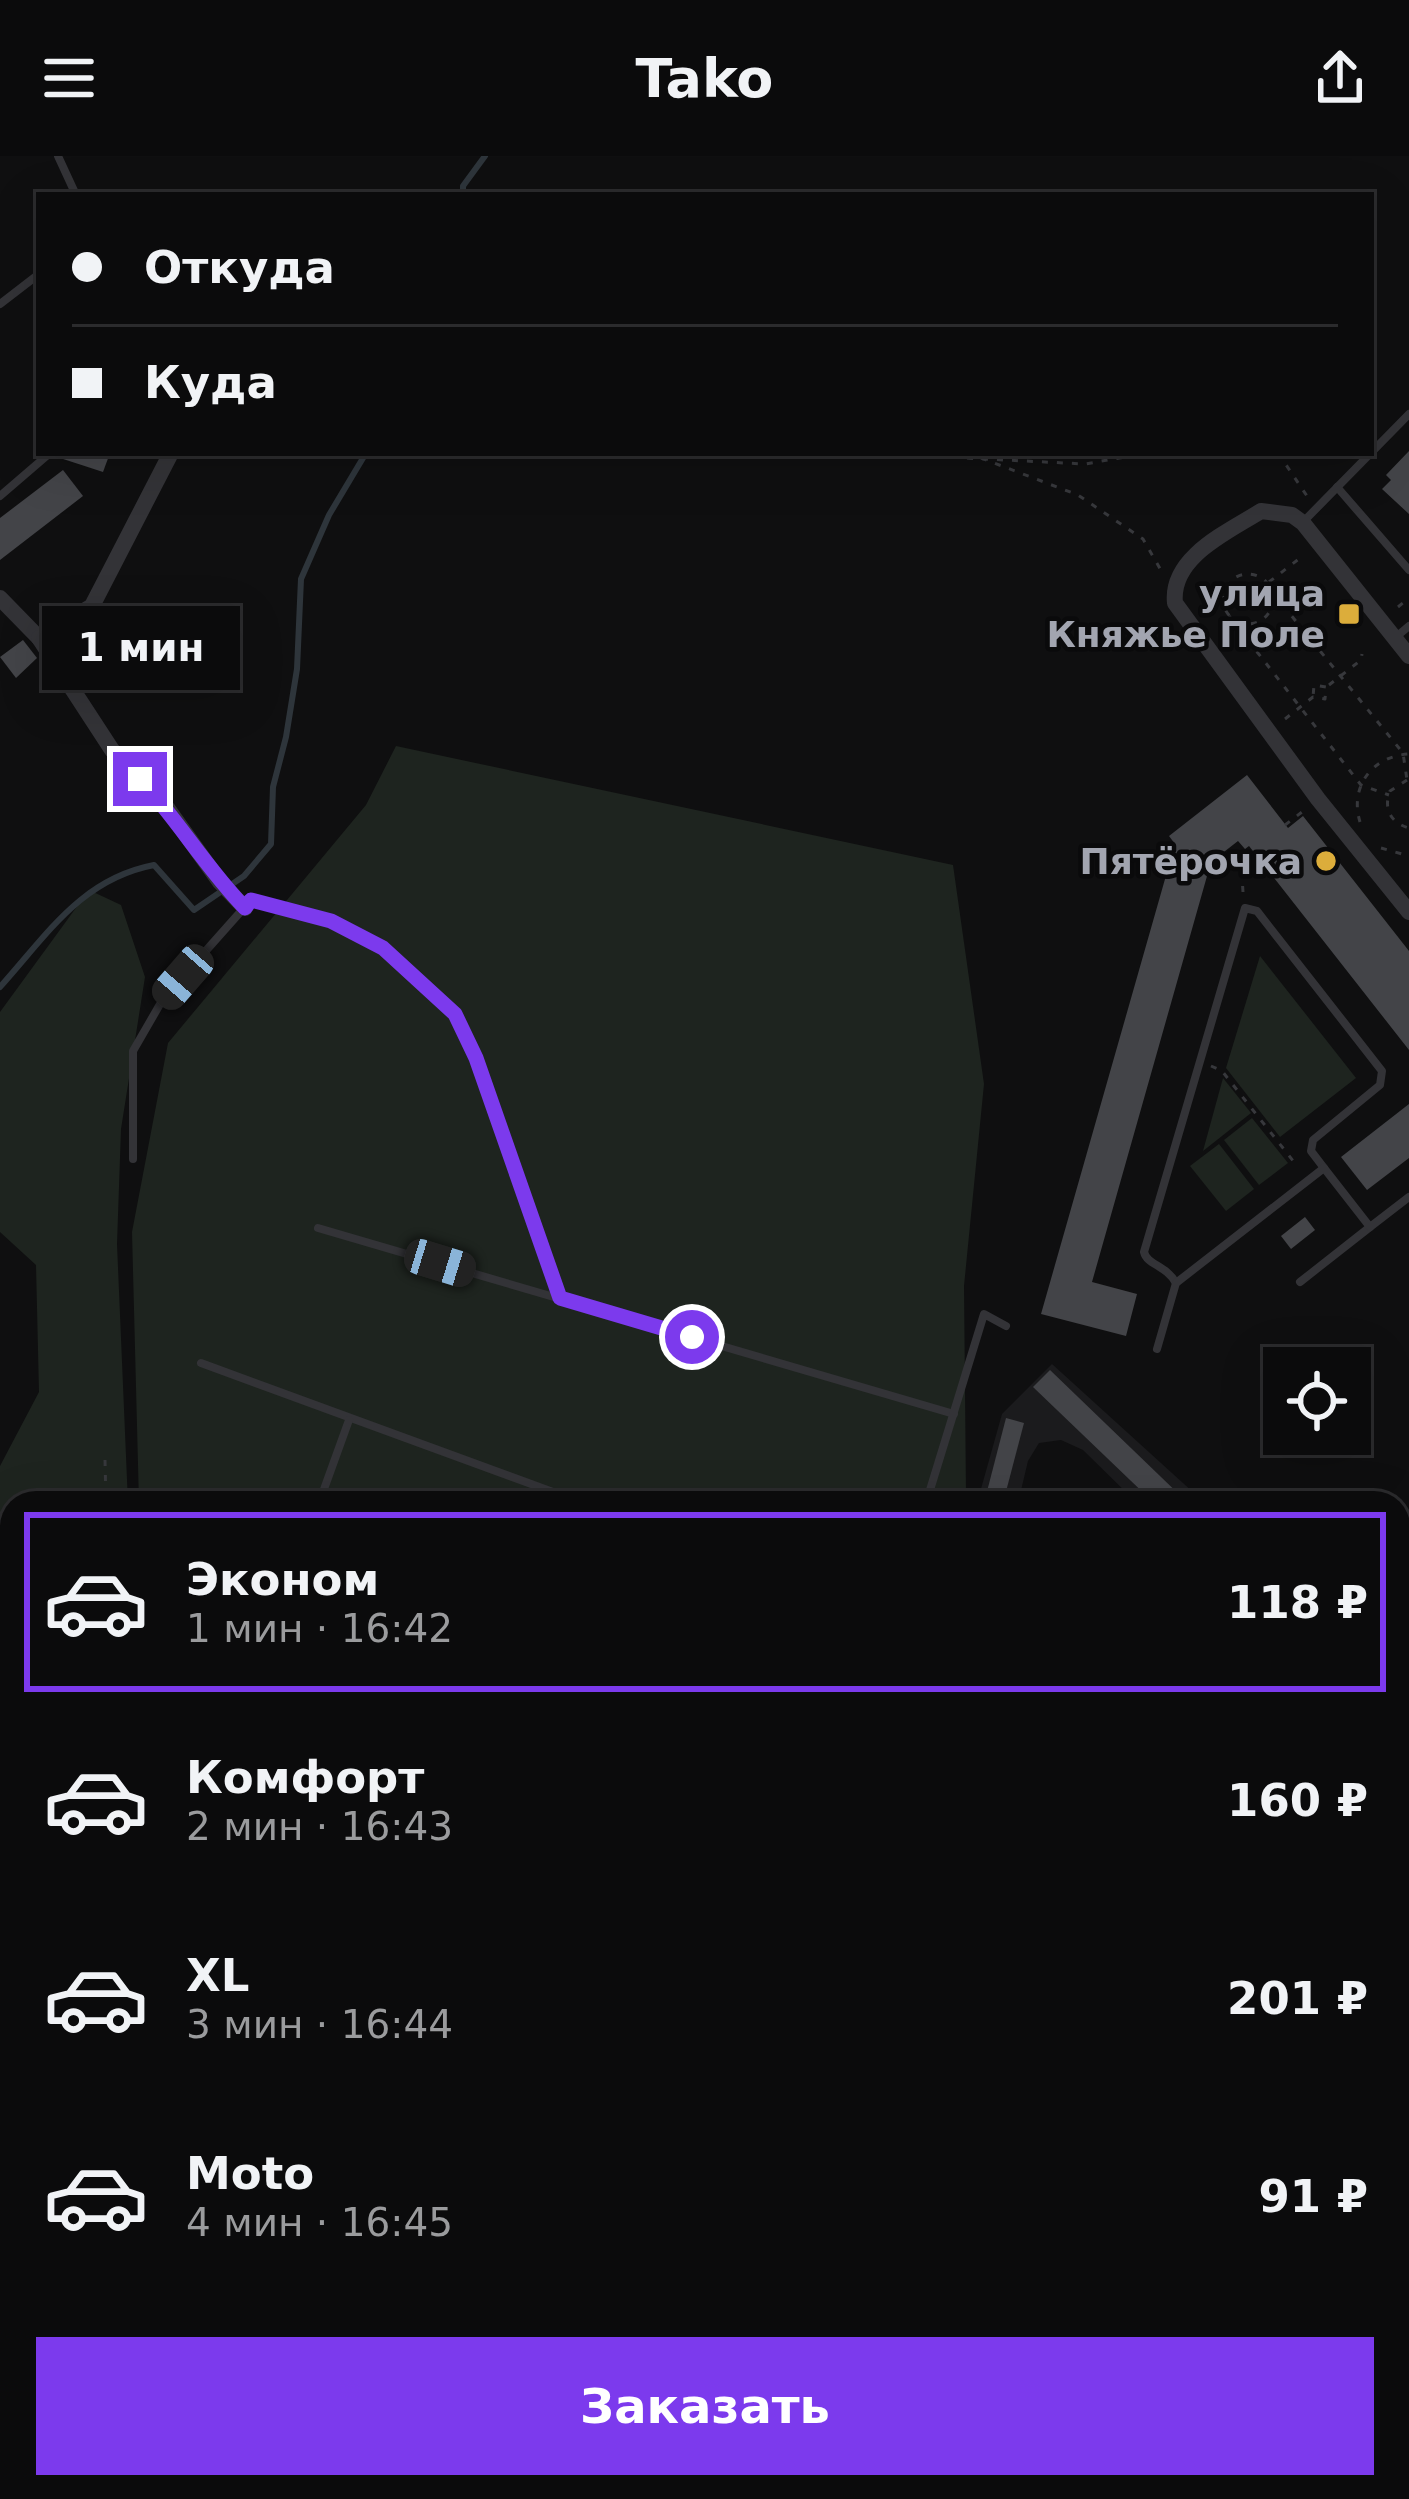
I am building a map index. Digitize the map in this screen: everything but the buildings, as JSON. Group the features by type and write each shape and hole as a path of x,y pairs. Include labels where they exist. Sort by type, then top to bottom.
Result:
{"street":[{"path":"38,638 92,606 168,456"},
{"path":"1409,656 1402,632 1292,515 1261,511 1187,562 1174,588 1175,603 1318,800 1409,912"},
{"path":"0,598 38,638 112,750 167,808 240,903"}],"lane":[{"path":"58,156 75,192"},
{"path":"0,304 36,276"},
{"path":"1374,450 1409,414"},
{"path":"0,496 47,456"},
{"path":"1303,523 1368,456"},
{"path":"1337,488 1409,569"},
{"path":"133,1159 133,1051 163,1000 240,903 251,900 331,921 383,948 455,1014 476,1058 560,1298"},
{"path":"1176,1283 1169,1271 1145,1258 1144,1252 1245,908 1257,911 1382,1071 1380,1085 1312,1140 1311,1151 1370,1227"},
{"path":"1157,1349 1176,1283 1324,1168"},
{"path":"1300,1282 1409,1197"},
{"path":"318,1228 954,1414"},
{"path":"930,1491 984,1314 1006,1326"},
{"path":"201,1364 549,1491"},
{"path":"323,1491 349,1420"}],"path":[{"path":"970,456 1085,464 1131,456"},
{"path":"1280,456 1317,508"},
{"path":"981,458 1078,494 1143,539 1164,574"},
{"path":"1268,583 1319,543"},
{"path":"1389,795 1360,785 1229,616 1223,600 1233,578 1249,573 1268,583 1406,753 1408,780 1389,795 1389,815 1409,828"},
{"path":"1229,616 1244,624 1260,621 1272,609 1273,593"},
{"path":"1398,607 1409,598"},
{"path":"1269,731 1313,697 1325,699 1326,687 1362,655"},
{"path":"1313,697 1314,685 1326,687"},
{"path":"1363,830 1357,814 1360,785 1373,766 1406,753"},
{"path":"1286,825 1318,800"},
{"path":"1374,844 1389,853 1409,856"},
{"path":"1245,908 1241,865 1252,851"},
{"path":"1198,1061 1222,1071 1308,1180"},
{"path":"105,1460 106,1491"}],"shaded area":[{"path":"396,746 953,865 984,1084 964,1286 966,1491 139,1491 132,1232 168,1043 366,805"},
{"path":"89,890 121,905 145,977 121,1129 117,1244 127,1491 0,1491 0,1466 39,1392 36,1265 0,1232 0,1012"},
{"path":"1260,956 1356,1078 1280,1137 1226,1068"},
{"path":"1223,1078 1251,1113 1203,1151"},
{"path":"1252,1118 1288,1163 1259,1185 1224,1140"},
{"path":"1219,1144 1254,1189 1226,1211 1190,1166"},
{"path":"1052,1364 1192,1491 1125,1491 1083,1450 1061,1440 1039,1443 1028,1461 1021,1491 980,1491 1002,1414"}],"waterway":[{"path":"463,192 485,156"},
{"path":"0,987 67,912 106,883 154,865 194,910 244,876 271,844 273,787 297,669 301,579 329,515 364,456"}],"place":[{"name":"улица Княжье Поле","path":"1349,614"},
{"name":"Пятёрочка","path":"1326,861"}],"route":[{"path":"140,779 245,908 251,900 331,921 383,948 455,1014 476,1058 560,1298 692,1337"}]}
